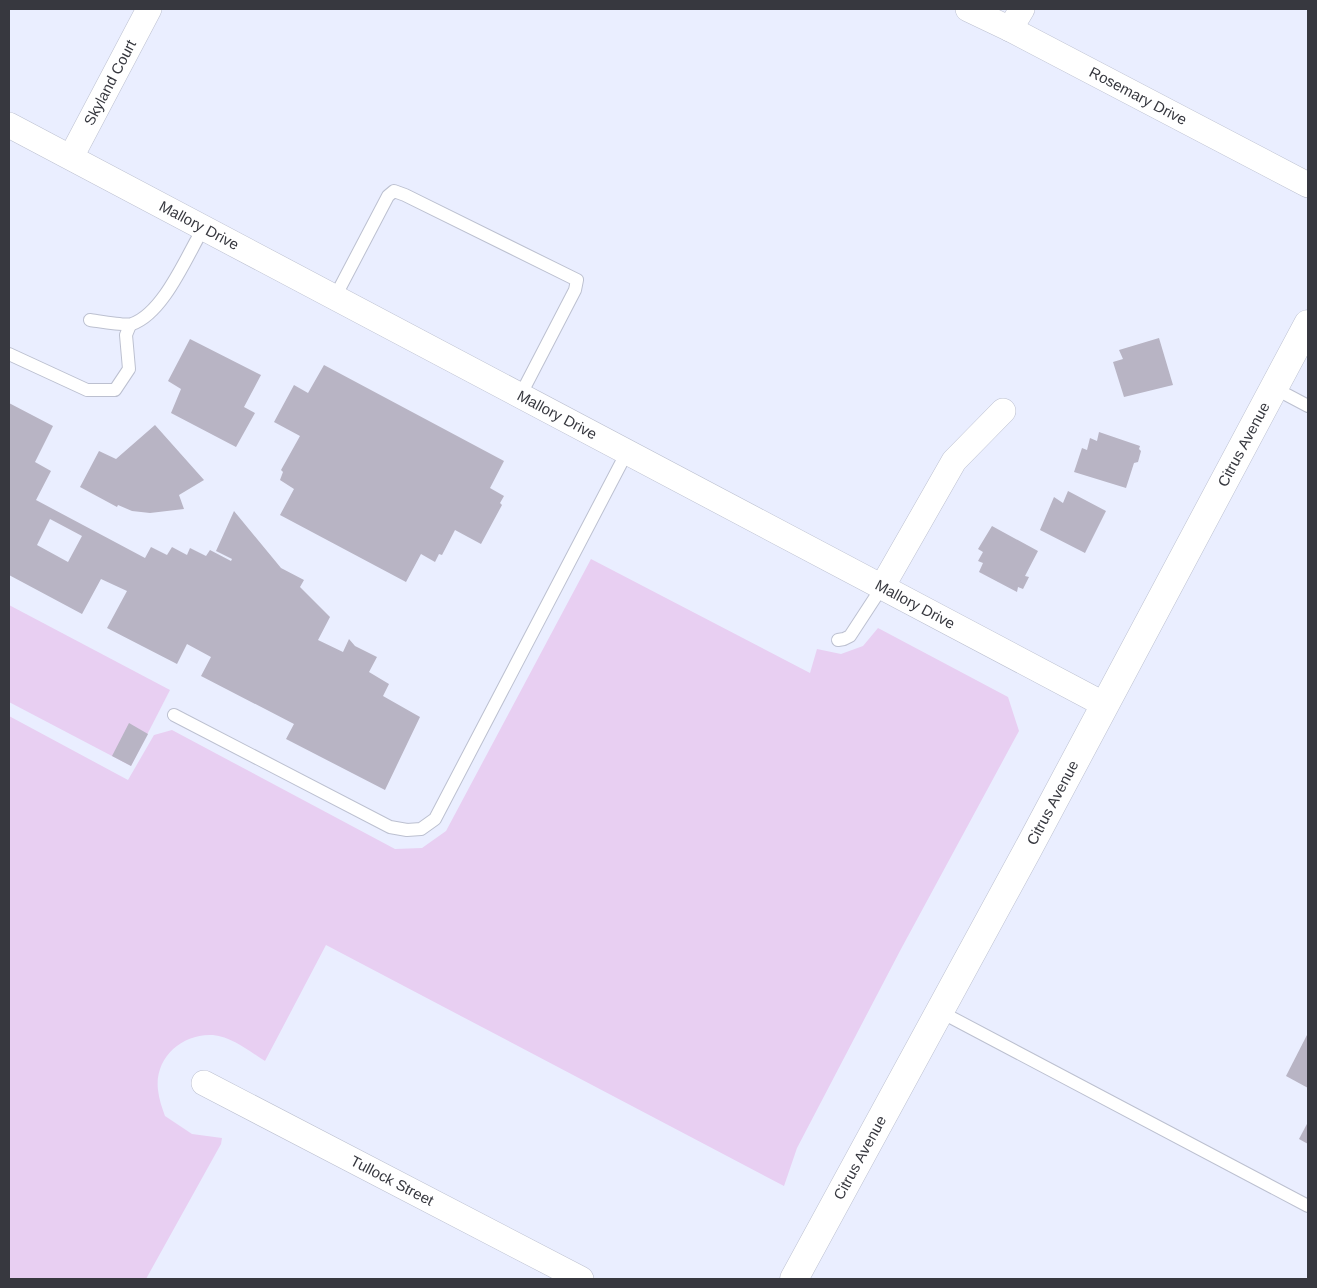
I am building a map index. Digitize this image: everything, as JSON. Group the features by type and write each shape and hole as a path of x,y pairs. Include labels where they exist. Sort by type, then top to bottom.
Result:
{"main road":[{"name":"Citrus Avenue","path":"794,1279 1105,705 1308,324"}],"street":[{"name":"Skyland Court","path":"71,157 149,9"},
{"name":"Rosemary Drive","path":"968,9 1016,19 1308,185"},
{"name":"Mallory Drive","path":"9,125 1105,705"},
{"path":"882,587 954,461 1003,411"},
{"name":"Tullock Street","path":"204,1083 581,1279"}],"lane":[{"path":"335,297 388,196 394,191 564,273 577,280 574,290 520,396"},
{"path":"90,320 130,325 147,315 162,301 204,227"},
{"path":"9,354 87,390 115,390 129,369 126,335 130,325"},
{"path":"1274,388 1308,406"},
{"path":"174,714 390,827 407,830 421,829 435,818 626,452"},
{"path":"838,640 850,636 882,587"},
{"path":"939,1011 1308,1206"}],"shaded area":[{"path":"591,559 810,673 817,649 841,654 863,646 878,628 1008,697 1019,731 901,949 797,1148 784,1186 326,945 265,1061 234,1041 213,1035 191,1038 181,1043 165,1058 158,1078 158,1090 165,1116 192,1134 222,1138 221,1144 146,1279 9,1279 9,716 128,780 154,735 172,730 395,849 422,848 446,831"},
{"path":"9,605 170,690 131,766 9,702"}],"building":[{"path":"1159,338 1173,385 1124,397 1113,362 1123,359 1119,350"},
{"path":"190,339 261,375 244,407 255,413 236,447 171,413 181,389 168,381"},
{"path":"324,365 504,461 490,488 504,496 500,503 502,505 481,544 455,530 442,555 439,554 435,562 421,554 406,582 280,515 294,489 280,480 283,472 281,470 300,436 274,422 294,385 308,393"},
{"path":"9,403 53,426 35,462 51,471 36,500 145,558 151,547 167,555 172,547 187,555 190,548 206,556 210,550 231,561 232,559 216,551 234,511 281,568 304,580 300,587 330,617 318,640 343,652 349,639 355,646 377,657 369,672 389,684 383,696 420,717 385,790 286,739 294,724 201,676 211,657 187,644 177,664 107,628 127,591 101,579 82,614 9,575","holes":["50,519 82,536 68,562 37,545"]},
{"path":"155,425 204,480 179,495 184,509 150,513 132,511 118,505 117,507 80,487 99,451 116,459"},
{"path":"1099,432 1140,446 1139,449 1141,451 1138,462 1134,463 1126,488 1074,472 1082,448 1087,450 1090,438 1097,441"},
{"path":"1068,491 1106,511 1085,553 1040,530 1054,497 1063,503"},
{"path":"992,526 1038,551 1025,576 1029,577 1023,589 1018,587 1017,592 979,572 983,563 978,561 983,552 978,549"},
{"path":"129,723 148,734 131,766 112,756"},
{"path":"1308,1033 1308,1088 1286,1076"},
{"path":"1308,1122 1308,1144 1299,1139"}]}
